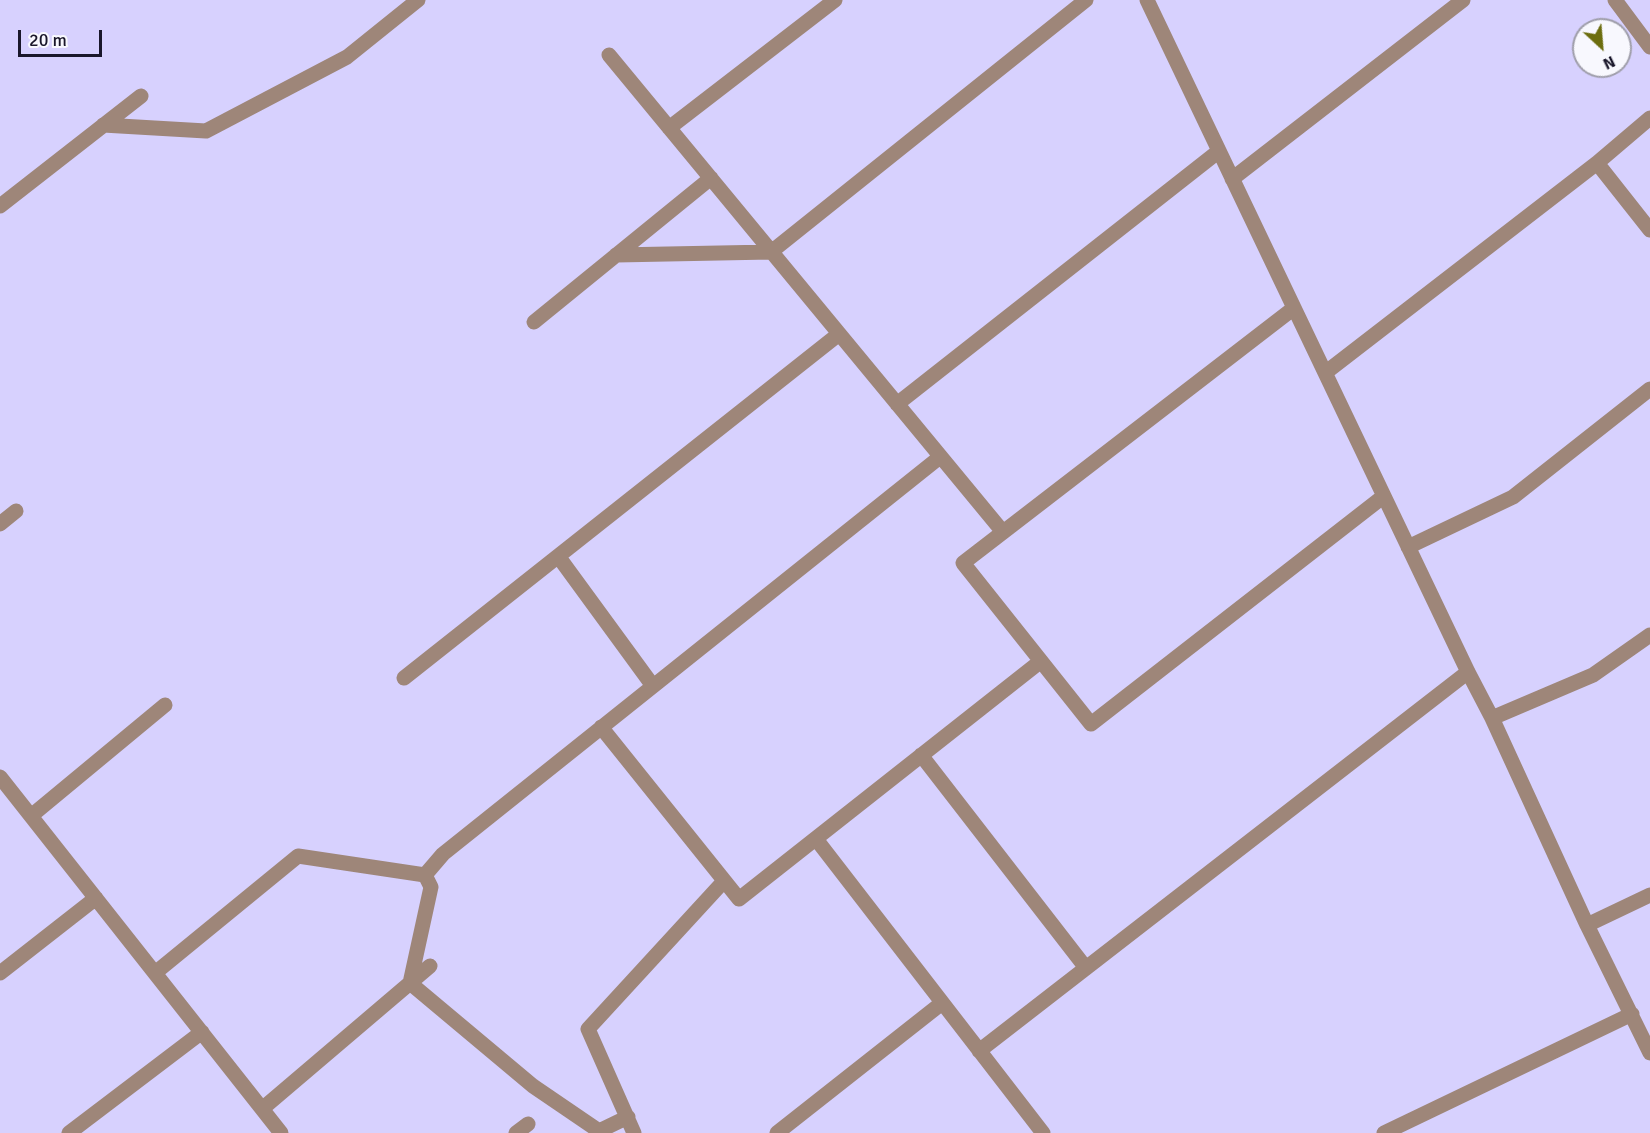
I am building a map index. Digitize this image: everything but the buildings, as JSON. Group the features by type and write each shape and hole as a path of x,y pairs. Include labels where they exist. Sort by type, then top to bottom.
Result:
{"street":[{"path":"103,125 206,131 347,57 418,0"},
{"path":"669,128 835,0"},
{"path":"616,255 771,252 1086,0"},
{"path":"1147,0 1492,718 1587,925 1650,1053"},
{"path":"1232,179 1463,0"},
{"path":"1623,3 1650,48"},
{"path":"609,55 1003,532"},
{"path":"0,206 141,96"},
{"path":"1325,373 1597,163 1650,118"},
{"path":"897,404 1219,151"},
{"path":"1597,163 1650,230"},
{"path":"534,322 711,178"},
{"path":"1294,308 963,563 1091,724 1384,496"},
{"path":"404,678 839,334"},
{"path":"1408,547 1513,497 1650,389"},
{"path":"425,875 443,854 940,456"},
{"path":"0,524 16,511"},
{"path":"558,556 653,686"},
{"path":"1492,718 1593,675 1650,635"},
{"path":"601,728 739,899 1041,661"},
{"path":"979,1051 1468,672"},
{"path":"31,816 165,705"},
{"path":"921,755 1086,968"},
{"path":"0,777 281,1133"},
{"path":"816,838 1042,1133"},
{"path":"155,973 298,856 425,875"},
{"path":"410,983 431,887 425,875"},
{"path":"634,1133 588,1029 724,881"},
{"path":"1587,925 1650,895"},
{"path":"0,973 96,898"},
{"path":"262,1109 430,966"},
{"path":"410,983 533,1086 599,1131 628,1117"},
{"path":"777,1133 942,1003"},
{"path":"1384,1133 1632,1014"},
{"path":"69,1133 202,1032"}]}
